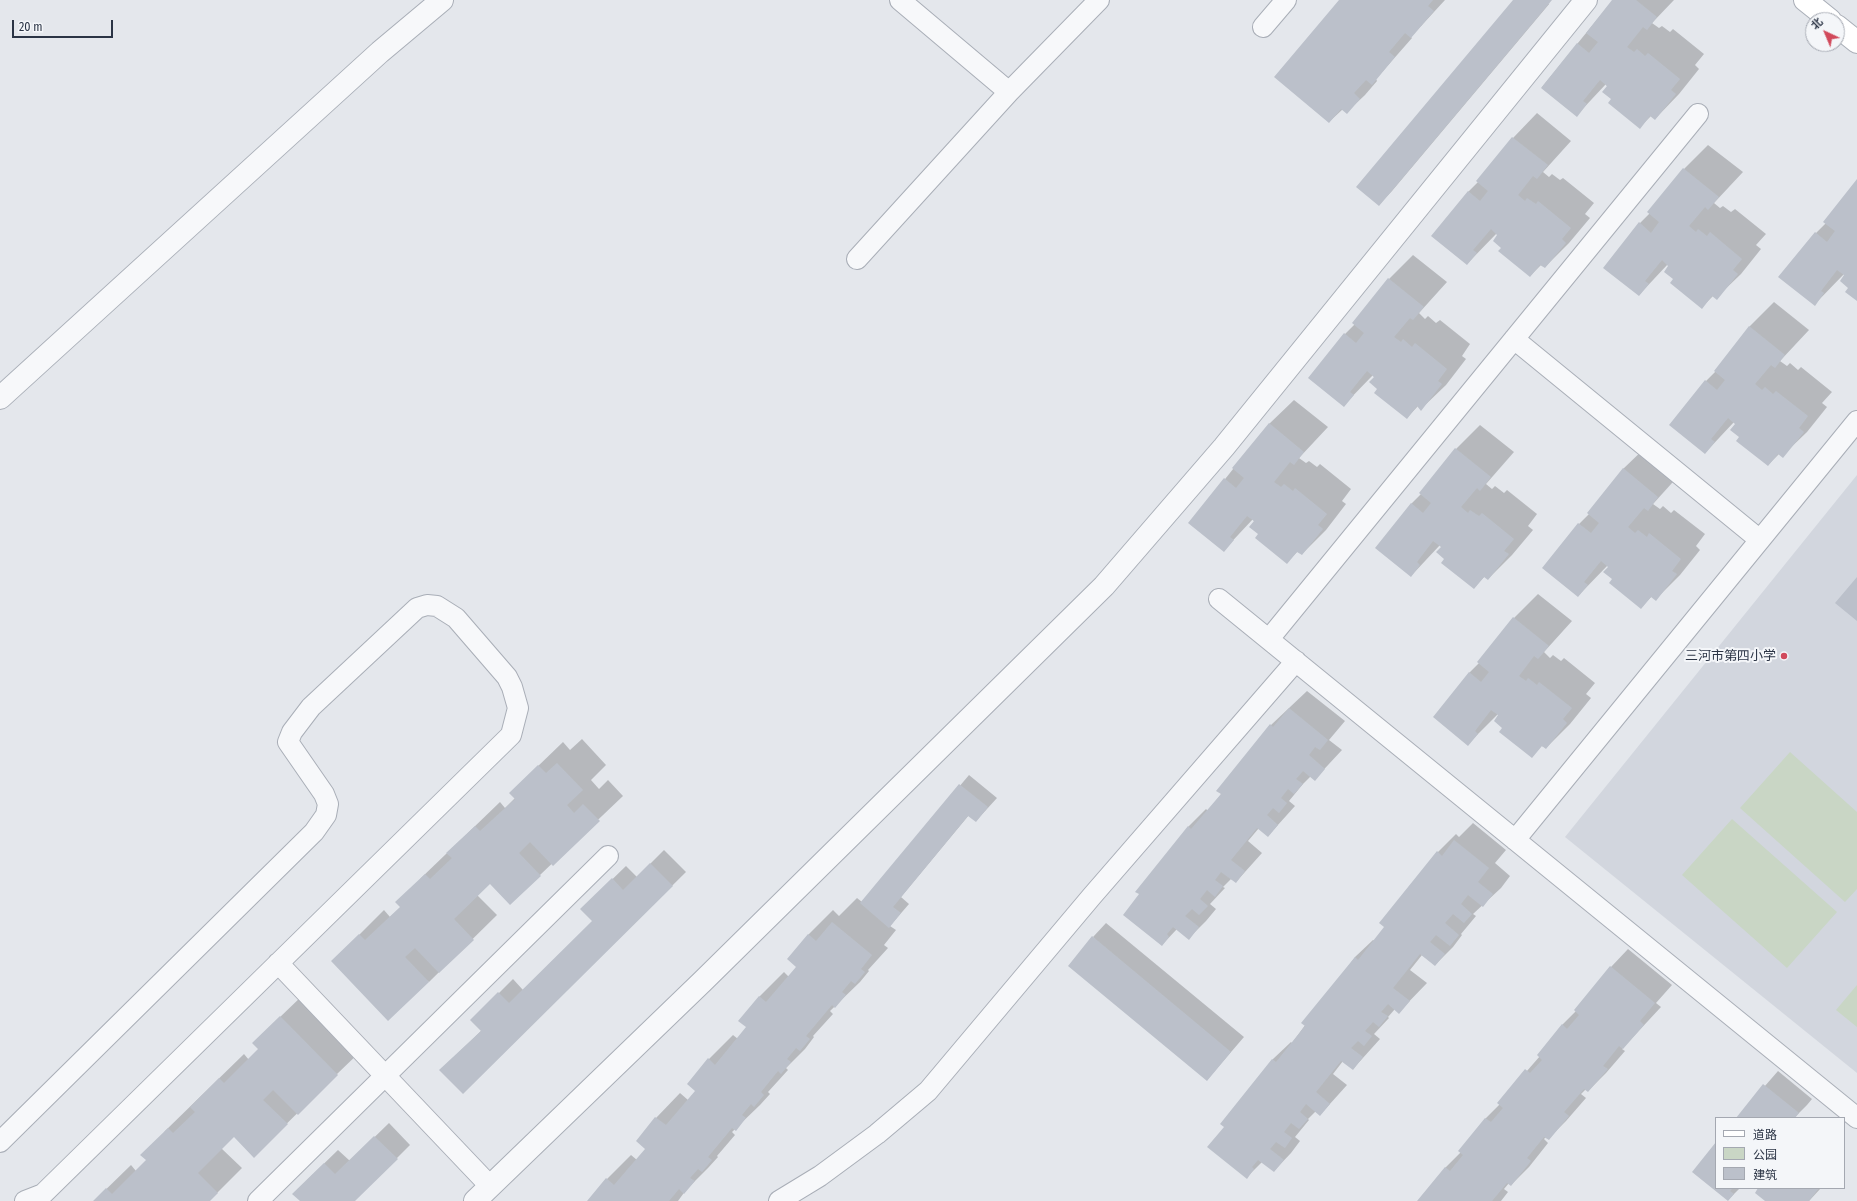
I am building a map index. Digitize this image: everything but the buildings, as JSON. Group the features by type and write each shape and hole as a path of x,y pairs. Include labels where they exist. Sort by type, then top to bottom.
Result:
{"main road":[{"path":"1805,0 1820,12"},
{"path":"1845,32 1857,42"}],"street":[{"path":"0,398 380,52 442,0"},
{"path":"474,1201 703,981 1104,586 1224,447 1586,0"}],"lane":[{"path":"900,0 1009,92"},
{"path":"857,260 1009,92 1099,0"},
{"path":"1263,27 1286,0"},
{"path":"1269,639 1698,114"},
{"path":"1514,339 1760,540"},
{"path":"1515,840 1857,421"},
{"path":"1219,598 1857,1118"},
{"path":"0,1142 314,832 326,814 328,804 324,794 288,742 292,732 311,707 417,608 427,605 437,606 456,618 507,677 512,687 518,708 510,735 43,1194 25,1201"},
{"path":"779,1201 820,1176 877,1134 928,1091 1097,890 1296,661"},
{"path":"258,1201 608,856"},
{"path":"278,963 490,1186"}],"shaded area":[{"name":"三河市第四小学","path":"1857,475 1857,1073 1565,837"}],"green space":[{"path":"1790,752 1857,812 1857,889 1845,902 1740,808"},
{"path":"1732,819 1837,912 1787,968 1682,875"},
{"path":"1857,985 1857,1027 1836,1010"}],"place":[{"name":"三河市第四小学","path":"1784,656"}]}
